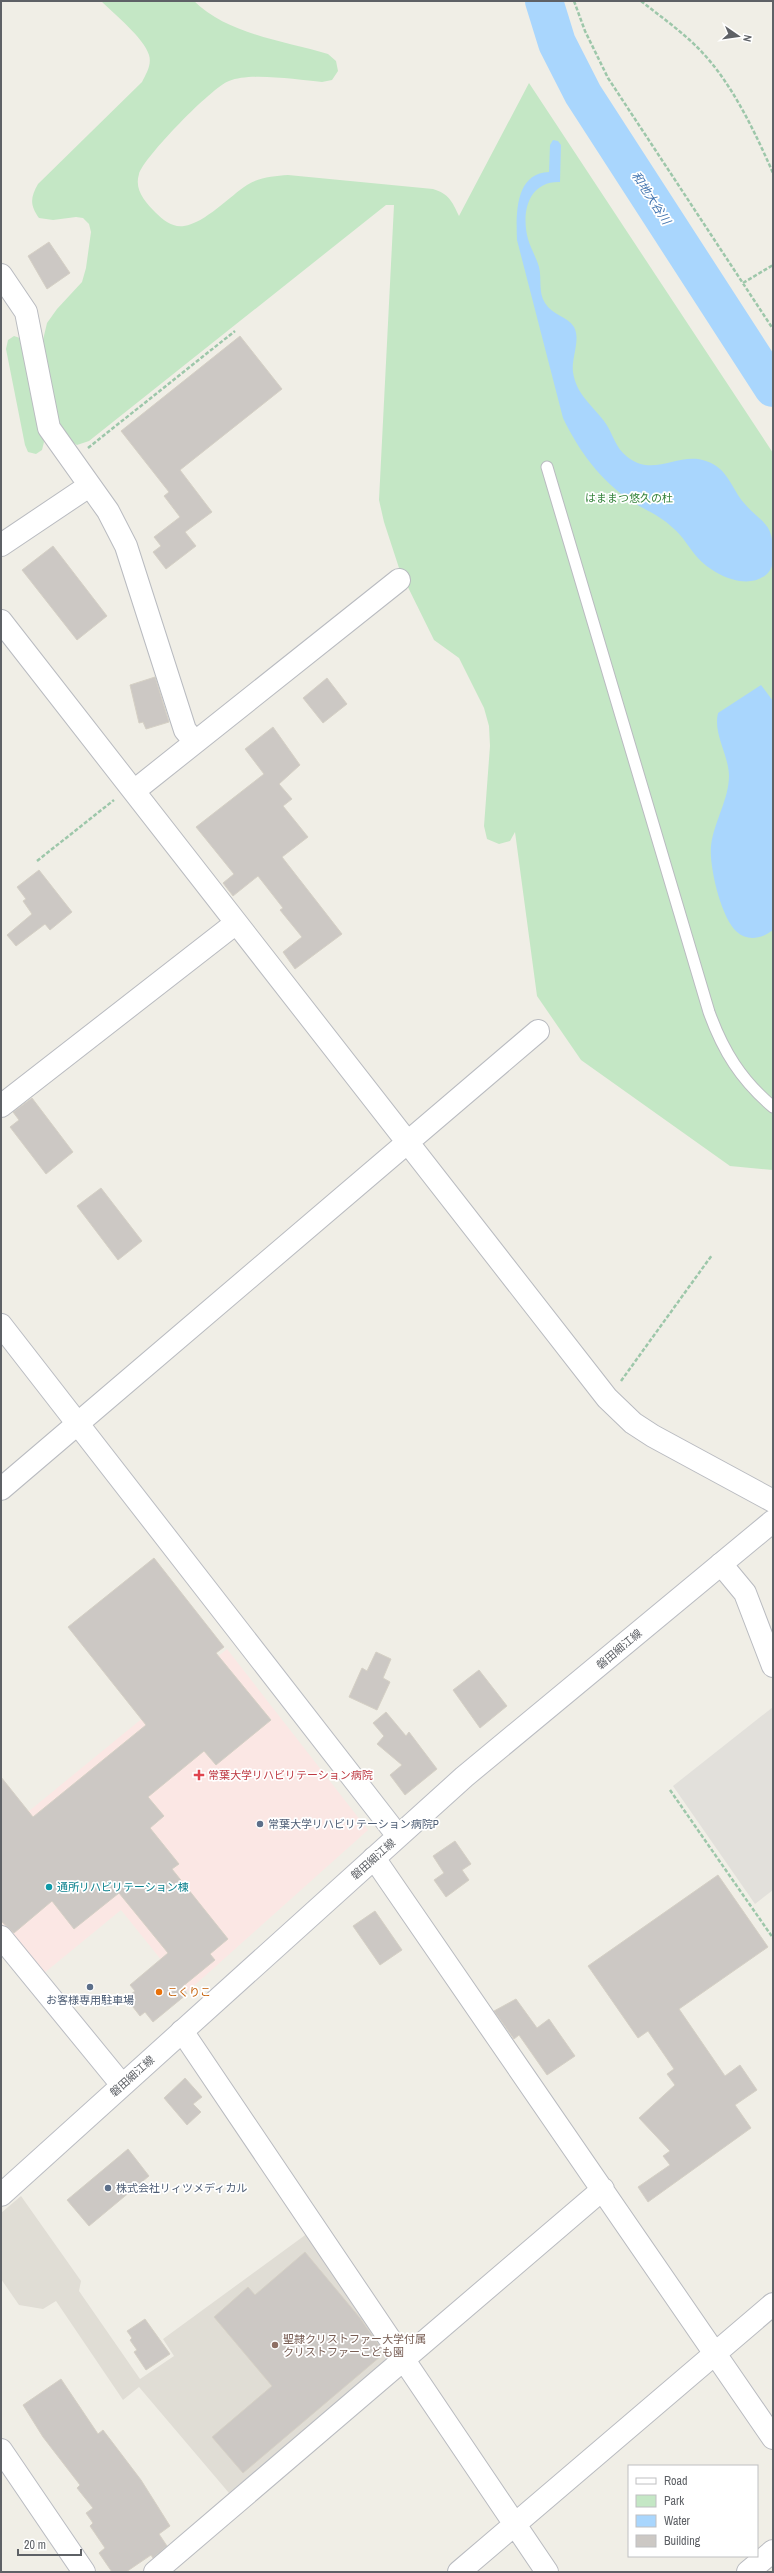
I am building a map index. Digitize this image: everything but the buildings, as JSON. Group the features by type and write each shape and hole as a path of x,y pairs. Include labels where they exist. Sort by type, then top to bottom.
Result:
{"street":[{"path":"1,275 26,312 49,428 88,486 108,511 126,546 185,730 195,742"},
{"path":"1,545 88,486"},
{"path":"132,789 195,742 399,580"},
{"path":"1,621 607,1398 633,1423 652,1436 773,1501"},
{"path":"1,1106 236,923"},
{"path":"1,1490 538,1031"},
{"path":"1,1325 398,1836"},
{"name":"磐田細江線","path":"1,2194 464,1777 773,1521"},
{"path":"721,1564 745,1593 773,1666"},
{"path":"374,1858 773,2438"},
{"path":"1,1937 122,2085"},
{"path":"182,2031 547,2572"},
{"path":"155,2572 603,2189"},
{"path":"459,2572 773,2304"},
{"path":"1,2450 84,2572"},
{"path":"748,2572 773,2551"}],"lane":[{"path":"547,467 711,1019 719,1040 734,1067 753,1090 773,1106"}],"path":[{"path":"574,1 585,31 608,78 773,329"},
{"path":"641,1 698,48 744,113 773,173"},
{"path":"743,283 773,265"},
{"path":"71,461 235,331"},
{"path":"37,860 132,789"},
{"path":"607,1398 712,1255"},
{"path":"670,1790 773,1938"}],"shaded area":[{"name":"常葉大学リハビリテーション病院","path":"227,1649 368,1830 187,1992 121,1910 43,1974 1,1922 1,1834"},
{"path":"773,1707 773,1890 755,1904 673,1786"},
{"name":"聖隷クリストファー大学付属 クリストファーこども園","path":"21,2196 81,2281 79,2291 140,2379 174,2356 163,2339 308,2233 387,2351 386,2360 229,2493 139,2387 123,2400 56,2301 43,2309 19,2305 1,2279 1,2213"}],"green space":[{"name":"はままつ悠久の杜","path":"101,1 194,1 207,12 239,29 328,54 336,61 338,71 332,80 322,82 262,77 238,78 229,81 208,96 180,123 144,165 139,174 138,180 139,190 148,205 168,223 176,226 192,224 209,215 252,182 267,177 288,175 433,189 443,193 449,199 459,216 529,83 773,453 773,1170 730,1166 581,1060 537,996 515,832 510,841 499,844 487,839 484,826 490,746 489,726 484,708 459,658 434,640 400,571 384,522 379,500 394,205 386,205 89,441 77,445 65,438 57,424 43,340 47,323 57,309 82,282 86,268 91,232 89,224 83,218 76,217 53,220 39,218 34,209 32,197 38,184 142,82 150,62 146,48 141,41 128,26"},
{"path":"14,336 20,338 24,344 44,442 42,450 36,454 28,452 25,445 6,349 8,340"}],"water":[{"path":"553,140 558,141 561,145 560,182 549,183 534,193 529,200 527,209 526,229 529,243 539,267 543,299 548,307 571,323 576,332 577,338 573,361 573,372 577,387 607,425 615,442 623,453 633,461 644,465 654,465 685,459 695,459 713,464 724,473 744,503 766,525 771,536 773,544 772,565 767,574 759,579 740,581 730,579 720,575 703,563 680,535 668,524 620,493 600,474 583,453 563,418 517,240 517,219 520,197 524,187 530,179 538,174 549,172 550,145"},
{"path":"761,685 773,701 773,930 760,937 751,938 737,932 731,925 721,904 714,878 711,846 715,828 727,793 729,775 717,728 718,713"}],"waterway":[{"name":"和地大谷川","path":"544,1 557,43 583,94 773,388"}],"place":[{"name":"常葉大学リハビリテーション病院","path":"199,1775"},
{"name":"常葉大学リハビリテーション病院P","path":"260,1824"},
{"name":"通所リハビリテーション棟","path":"49,1887"},
{"name":"お客様専用駐車場","path":"90,1987"},
{"name":"こくりこ","path":"159,1992"},
{"name":"株式会社リィツメディカル","path":"108,2188"},
{"name":"聖隷クリストファー大学付属 クリストファーこども園","path":"275,2345"}]}
